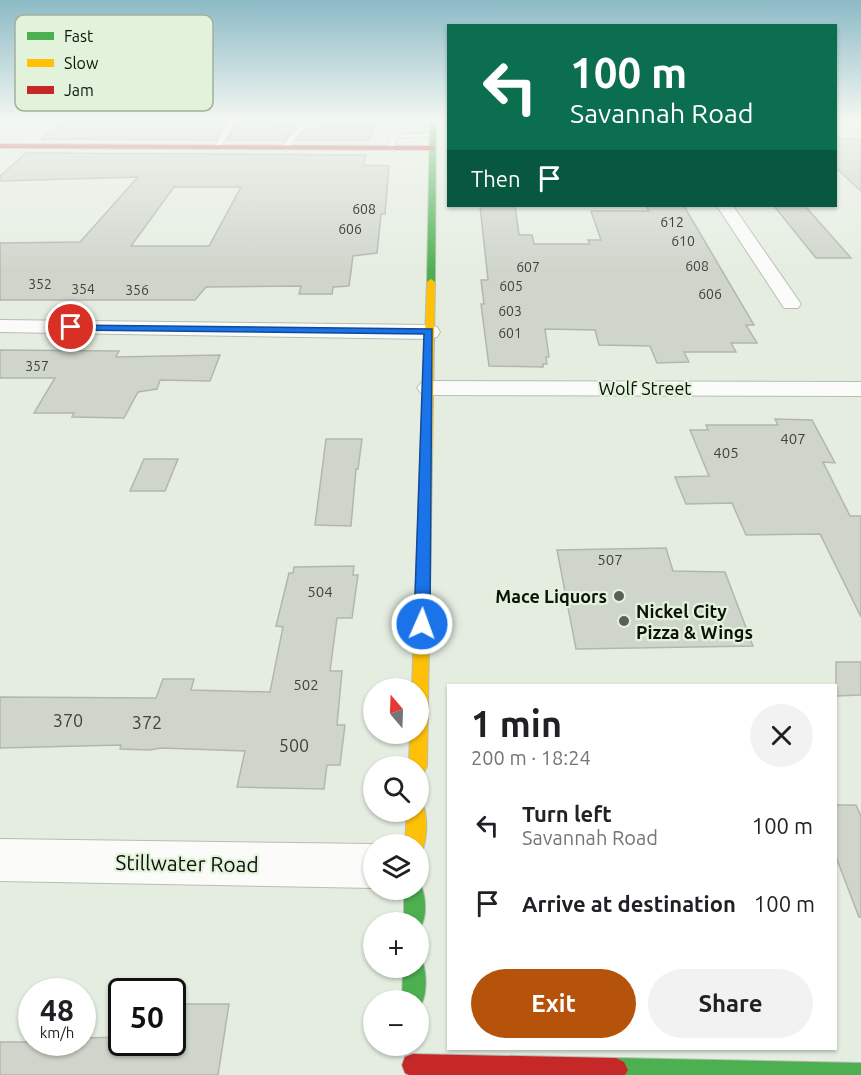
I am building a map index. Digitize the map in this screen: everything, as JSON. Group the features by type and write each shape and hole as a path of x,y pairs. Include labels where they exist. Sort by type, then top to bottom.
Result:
{"main road":[{"path":"418,756 429,388 432,171"},
{"path":"413,1065 861,1075"}],"street":[{"path":"726,207 791,304"},
{"path":"0,326 429,332"},
{"name":"Wolf Street","path":"429,388 859,392"},
{"name":"Stillwater Road","path":"0,860 363,866"}],"building":[{"path":"5,171 389,171 385,214 381,214 377,253 353,256 349,286 333,287 332,294 299,294 301,286 206,287 195,300 0,300 0,243 80,242 138,177 0,181 0,176","holes":["174,187 241,187 209,246 131,246"]},
{"path":"839,171 861,171 861,191"},
{"path":"480,207 515,207 519,235 532,235 534,244 590,244 588,240 601,240 591,211 649,211 647,207 685,207 754,325 746,325 757,343 731,343 736,352 684,352 689,362 657,363 650,346 599,345 595,330 545,329 549,357 546,357 547,364 543,364 543,367 489,366 481,304 484,304 481,280 488,280"},
{"path":"775,207 806,207 851,258 816,258"},
{"path":"0,350 119,351 116,357 220,355 210,381 160,380 157,389 138,392 124,418 72,417 74,413 34,413 55,378 0,378"},
{"path":"775,419 812,420 835,463 823,462 850,516 861,516 861,617 820,534 746,535 732,503 686,504 675,477 709,476 690,430 708,430 706,425 778,425"},
{"path":"326,439 362,439 358,469 356,469 351,526 315,525"},
{"path":"144,459 178,459 165,491 130,491"},
{"path":"666,548 673,571 725,572 753,646 576,649 557,550"},
{"path":"354,566 353,575 358,575 352,618 337,618 330,671 342,671 337,725 345,725 340,765 327,765 324,789 237,787 245,751 120,749 121,745 0,748 0,697 156,698 163,679 194,679 191,690 270,692 283,627 276,626 289,573 293,573 294,567"},
{"path":"836,662 861,662 861,695 837,696"},
{"path":"837,805 856,805 861,816 861,917 859,917 837,860"},
{"path":"186,1004 229,1004 218,1075 0,1075 0,1042 18,1042 18,1056 96,1056 96,1038 108,1037 108,1056 186,1056"}],"traffic: fast":[{"path":"431,282 432,171"},
{"path":"414,900 414,912"},
{"path":"413,990 414,978"},
{"path":"616,1070 861,1075"}],"traffic: slow":[{"path":"418,756 431,282"},
{"path":"415,834 416,822"}],"traffic: jam":[{"path":"413,1065 616,1070"}],"place":[{"name":"Mace Liquors","path":"619,596"},
{"name":"Nickel City Pizza & Wings","path":"624,621"}],"route":[{"path":"71,327 429,332 422,624"}]}
